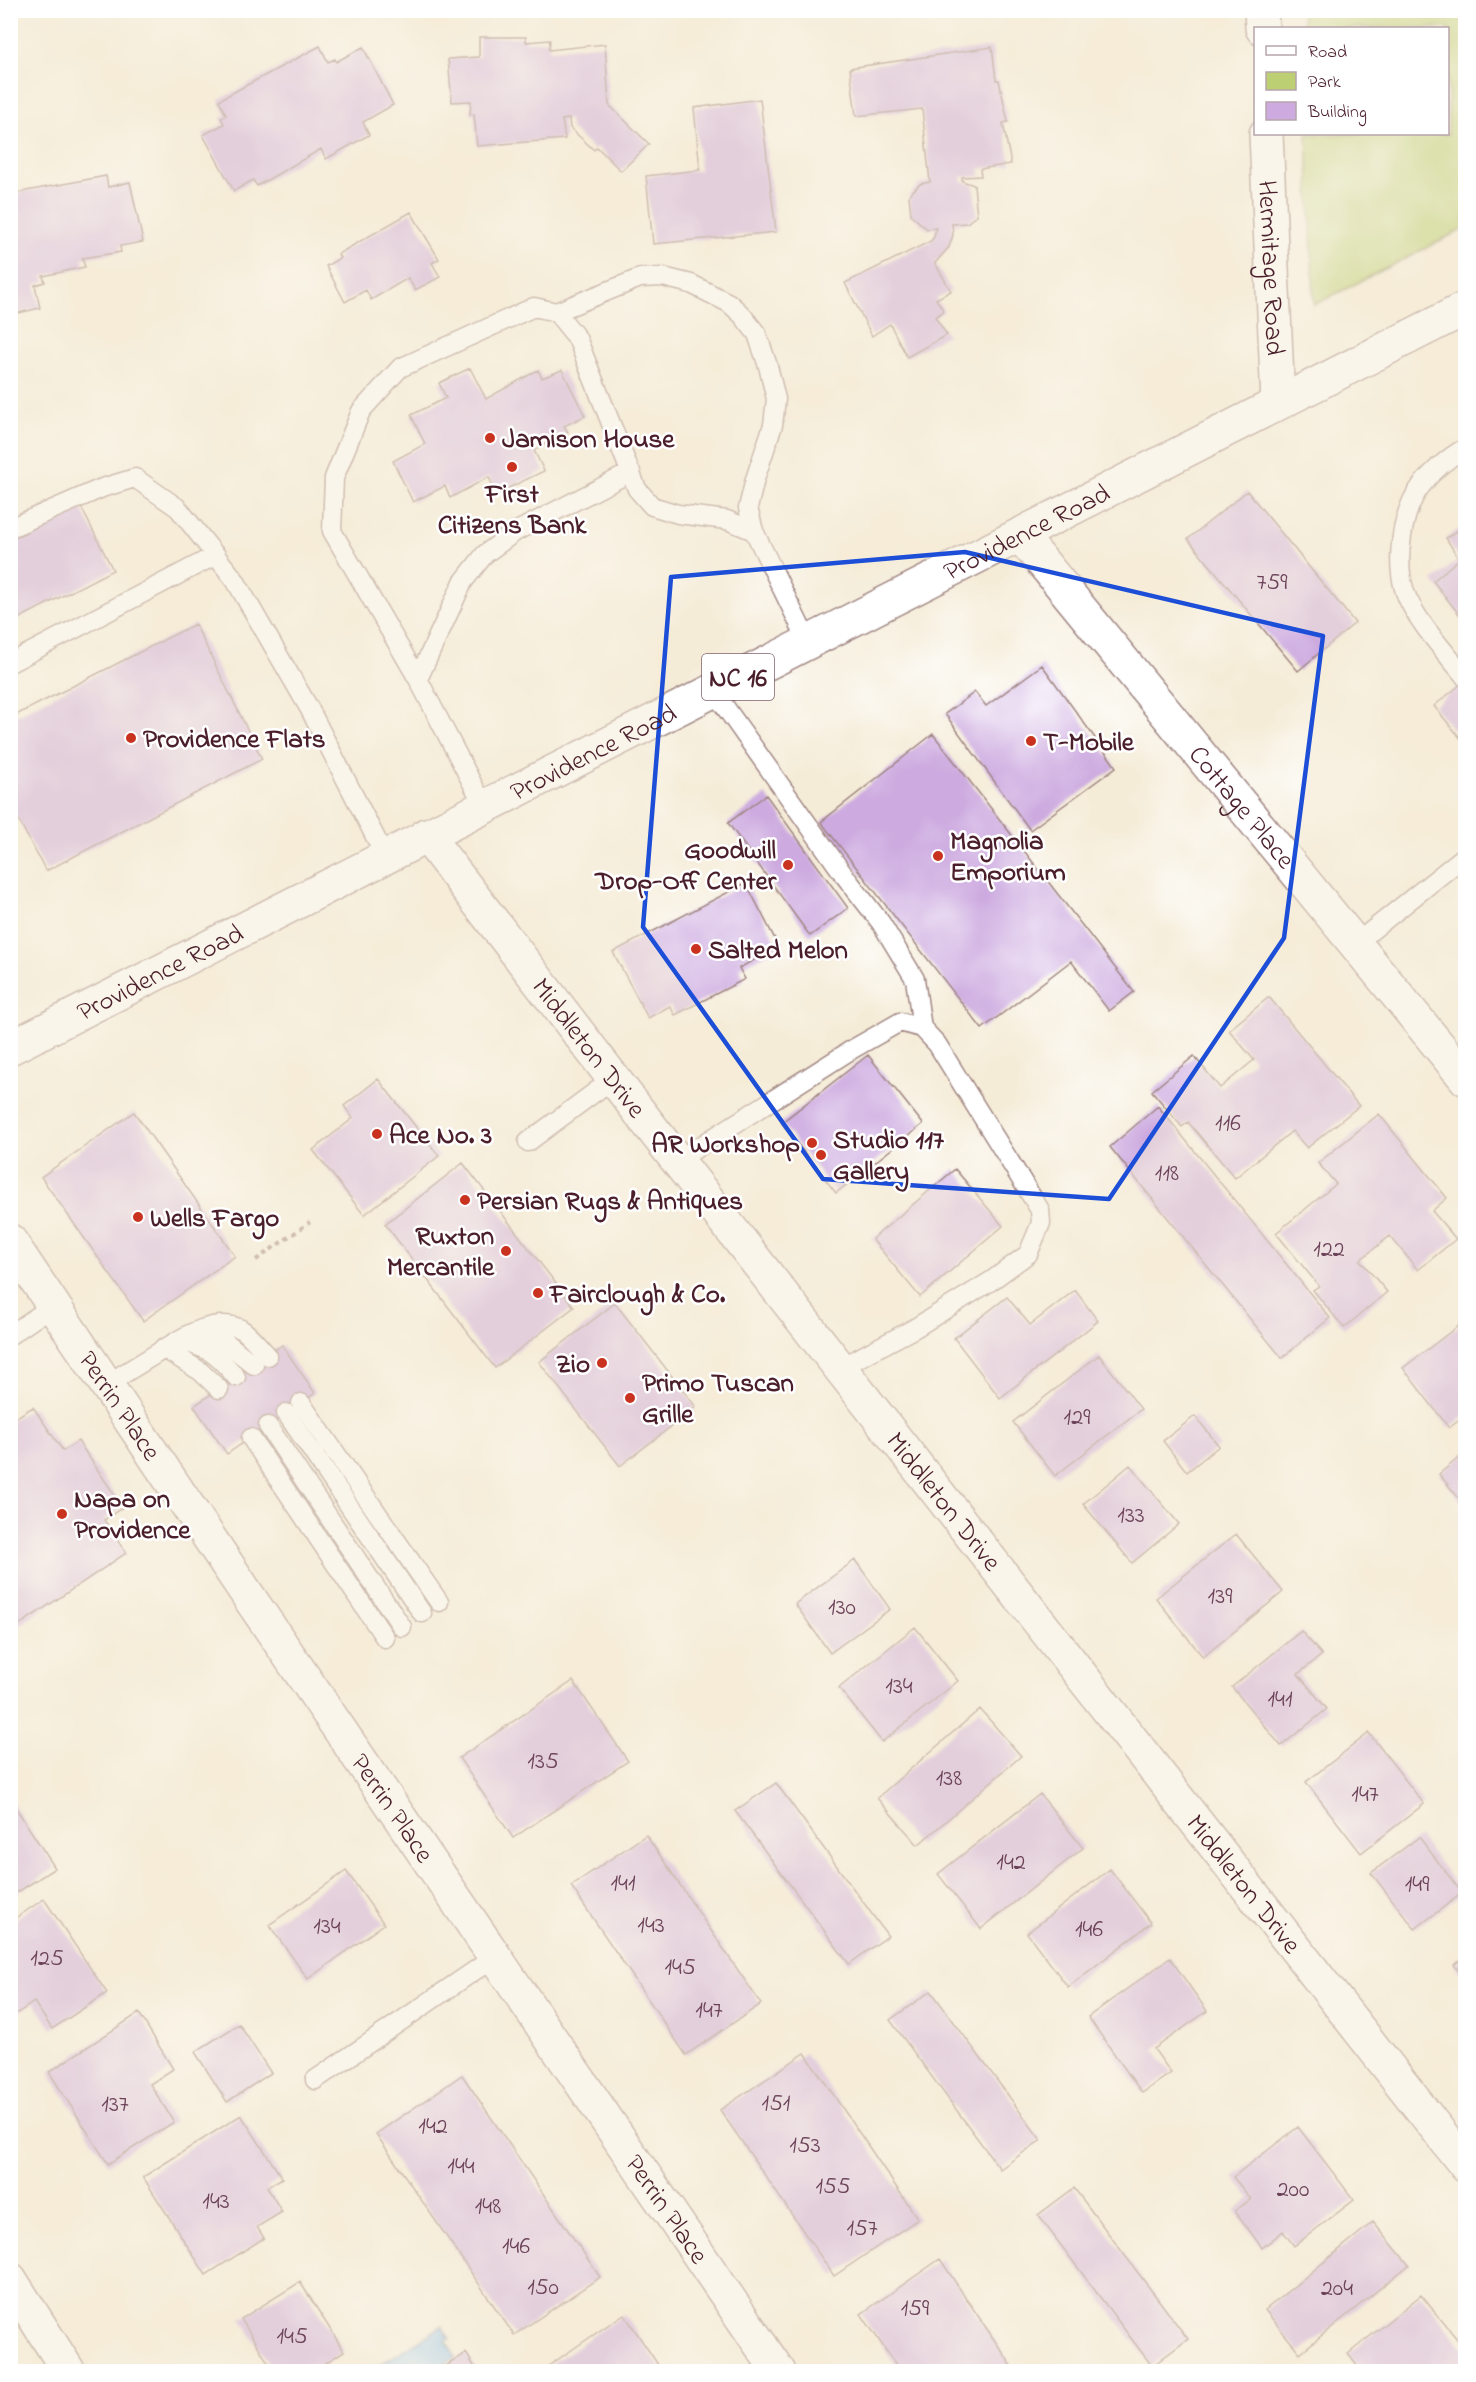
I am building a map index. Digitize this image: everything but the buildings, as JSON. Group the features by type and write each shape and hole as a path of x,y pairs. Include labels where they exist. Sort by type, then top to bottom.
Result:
{"street":[{"path":"1261,10 1262,27"},
{"name":"Hermitage Road","path":"1266,135 1278,402"},
{"name":"Providence Road","path":"10,1048 1466,308"},
{"name":"Cottage Place","path":"1020,535 1466,1079"},
{"name":"Middleton Drive","path":"426,835 840,1368 1466,2166"},
{"name":"Perrin Place","path":"10,1240 253,1603 779,2372"},
{"path":"10,2279 69,2372"}],"lane":[{"path":"484,806 418,679 332,531 334,478 361,411 400,368 534,308 556,312 640,278 663,277 691,284 729,303 757,334 776,399 773,425 748,508 754,531 808,642"},
{"path":"556,312 577,338 638,489 652,506 678,514 727,520 754,531"},
{"path":"1466,447 1442,463 1419,488 1405,519 1398,564 1406,593 1424,624 1466,678"},
{"path":"418,679 463,582 486,554 515,532 631,472"},
{"path":"10,528 102,488 135,478 178,508 235,580 309,708 385,856"},
{"path":"10,663 216,555"},
{"path":"713,690 844,875 881,923 915,980 922,1028"},
{"path":"1355,944 1466,855"},
{"path":"678,1160 851,1050 900,1022 922,1028 937,1044 1040,1210 1041,1223 1028,1254 1009,1268 915,1328 840,1368"},
{"path":"528,1142 614,1078"},
{"path":"10,1335 54,1305"},
{"path":"107,1384 194,1331 217,1335 261,1360"},
{"path":"170,1344 198,1345 219,1356 236,1377"},
{"path":"170,1344 219,1389"},
{"path":"422,1613 294,1408 440,1602"},
{"path":"268,1426 402,1627"},
{"path":"251,1438 385,1638"},
{"path":"315,2080 496,1956"}],"path":[{"path":"256,1260 310,1222"}],"highlighted area":[{"path":"965,552 1323,636 1284,938 1109,1199 823,1179 643,927 671,577"}],"green space":[{"path":"1302,11 1466,11 1465,228 1314,305 1307,135 1449,135 1449,27 1303,27"}],"water":[{"path":"442,2326 450,2339 446,2341 456,2357 432,2371 377,2371 375,2368"}],"place":[{"name":"Jamison House","path":"490,438"},
{"name":"First Citizens Bank","path":"512,467"},
{"name":"Providence Flats","path":"131,738"},
{"name":"T-Mobile","path":"1031,741"},
{"name":"Magnolia Emporium","path":"938,856"},
{"name":"Goodwill Drop-Off Center","path":"788,865"},
{"name":"Salted Melon","path":"696,949"},
{"name":"Ace No. 3","path":"377,1134"},
{"name":"AR Workshop","path":"812,1143"},
{"name":"Studio 117 Gallery","path":"821,1155"},
{"name":"Persian Rugs & Antiques","path":"465,1200"},
{"name":"Wells Fargo","path":"138,1217"},
{"name":"Ruxton Mercantile","path":"506,1251"},
{"name":"Fairclough & Co.","path":"538,1293"},
{"name":"Zio","path":"602,1363"},
{"name":"Primo Tuscan Grille","path":"630,1398"},
{"name":"Napa on Providence","path":"62,1514"}]}
